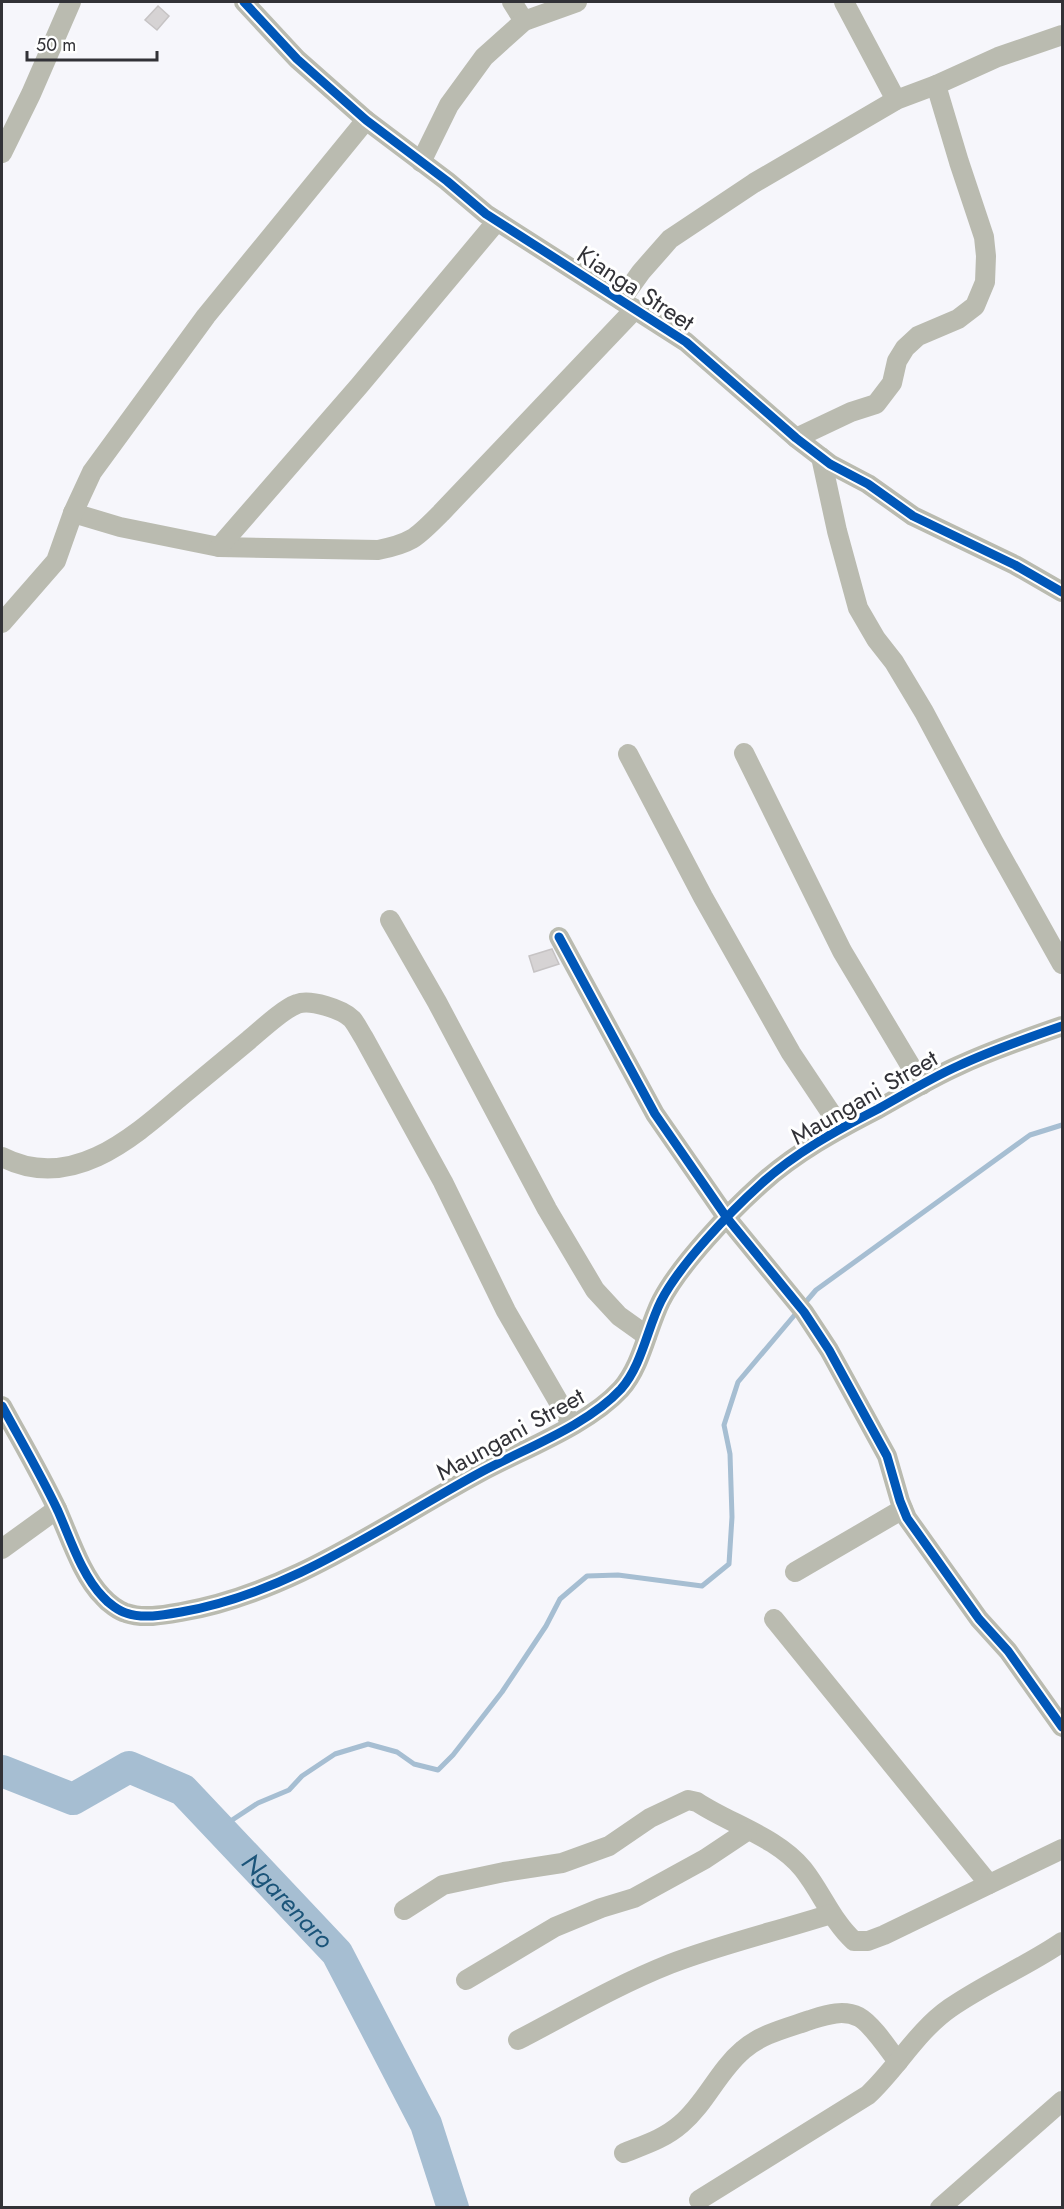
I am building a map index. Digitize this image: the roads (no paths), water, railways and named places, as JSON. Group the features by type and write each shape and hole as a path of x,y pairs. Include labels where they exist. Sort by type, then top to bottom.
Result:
{"street":[{"path":"2,153 72,2"},
{"name":"Kianga Street","path":"244,2 297,59 366,120 447,180 497,221 686,342 820,457 868,484 912,516 1015,565 1062,592"},
{"path":"512,2 524,21"},
{"path":"421,162 449,105 484,57 524,21 572,2"},
{"path":"844,2 896,100"},
{"path":"74,513 120,526 219,546 378,550 402,545 417,537 628,304 640,272 670,239 754,183 896,100 998,57 1062,34"},
{"path":"796,438 850,412 876,404 891,383 897,361 905,348 918,336 958,319 975,306 985,282 984,237 958,162 936,85"},
{"path":"2,623 56,561 92,472 206,316 366,120"},
{"path":"219,546 351,395 497,221"},
{"path":"820,457 858,608 924,712 1062,964"},
{"path":"744,753 842,951 922,1085"},
{"path":"628,754 709,907 791,1053 841,1128"},
{"path":"390,920 437,1002 547,1209 595,1290 619,1316 647,1335"},
{"path":"559,937 655,1114 727,1218 804,1312 829,1350 886,1456 907,1518 967,1603 1008,1651 1062,1727"},
{"path":"2,1156 29,1166 48,1169 65,1167 106,1153 135,1135 269,1023 288,1010 298,1004 327,1005 351,1018 364,1038 443,1182 506,1311 572,1425"},
{"name":"Maungani Street","path":"2,1406 57,1509 87,1573 103,1598 124,1613 156,1616 202,1608 247,1595 291,1577 483,1471 572,1425 600,1407 622,1388 636,1364 662,1300 682,1269 727,1218 762,1184 794,1158 841,1128 955,1067 1001,1047 1062,1026"},
{"path":"2,1550 57,1509"},
{"path":"795,1572 903,1509"},
{"path":"774,1619 989,1884"},
{"path":"404,1910 443,1885 562,1863 609,1846 650,1818 688,1800 697,1802 782,1850 802,1868 843,1932 854,1941 868,1941 884,1935 1062,1849"},
{"path":"466,1980 555,1927 601,1908 634,1898 705,1859 747,1831"},
{"path":"518,2040 668,1965 831,1914"},
{"path":"699,2200 868,2095 885,2079 919,2036 951,2008 1062,1942"},
{"path":"624,2153 658,2140 681,2125 743,2050 760,2038 781,2030 827,2015 845,2012 861,2018 898,2062"},
{"path":"940,2208 1062,2101"}],"waterway":[{"path":"804,1304 816,1290 1030,1135 1062,1125"},
{"path":"220,1828 258,1803 289,1790 302,1776 335,1754 368,1744 397,1752 414,1764 438,1770 453,1755 502,1692 546,1626 560,1599 587,1576 618,1575 702,1586 729,1564 732,1517 730,1454 724,1425 738,1382 798,1311"},
{"name":"Ngarenaro","path":"2,1771 73,1799 129,1767 183,1790 337,1953 426,2124 453,2208"}]}
